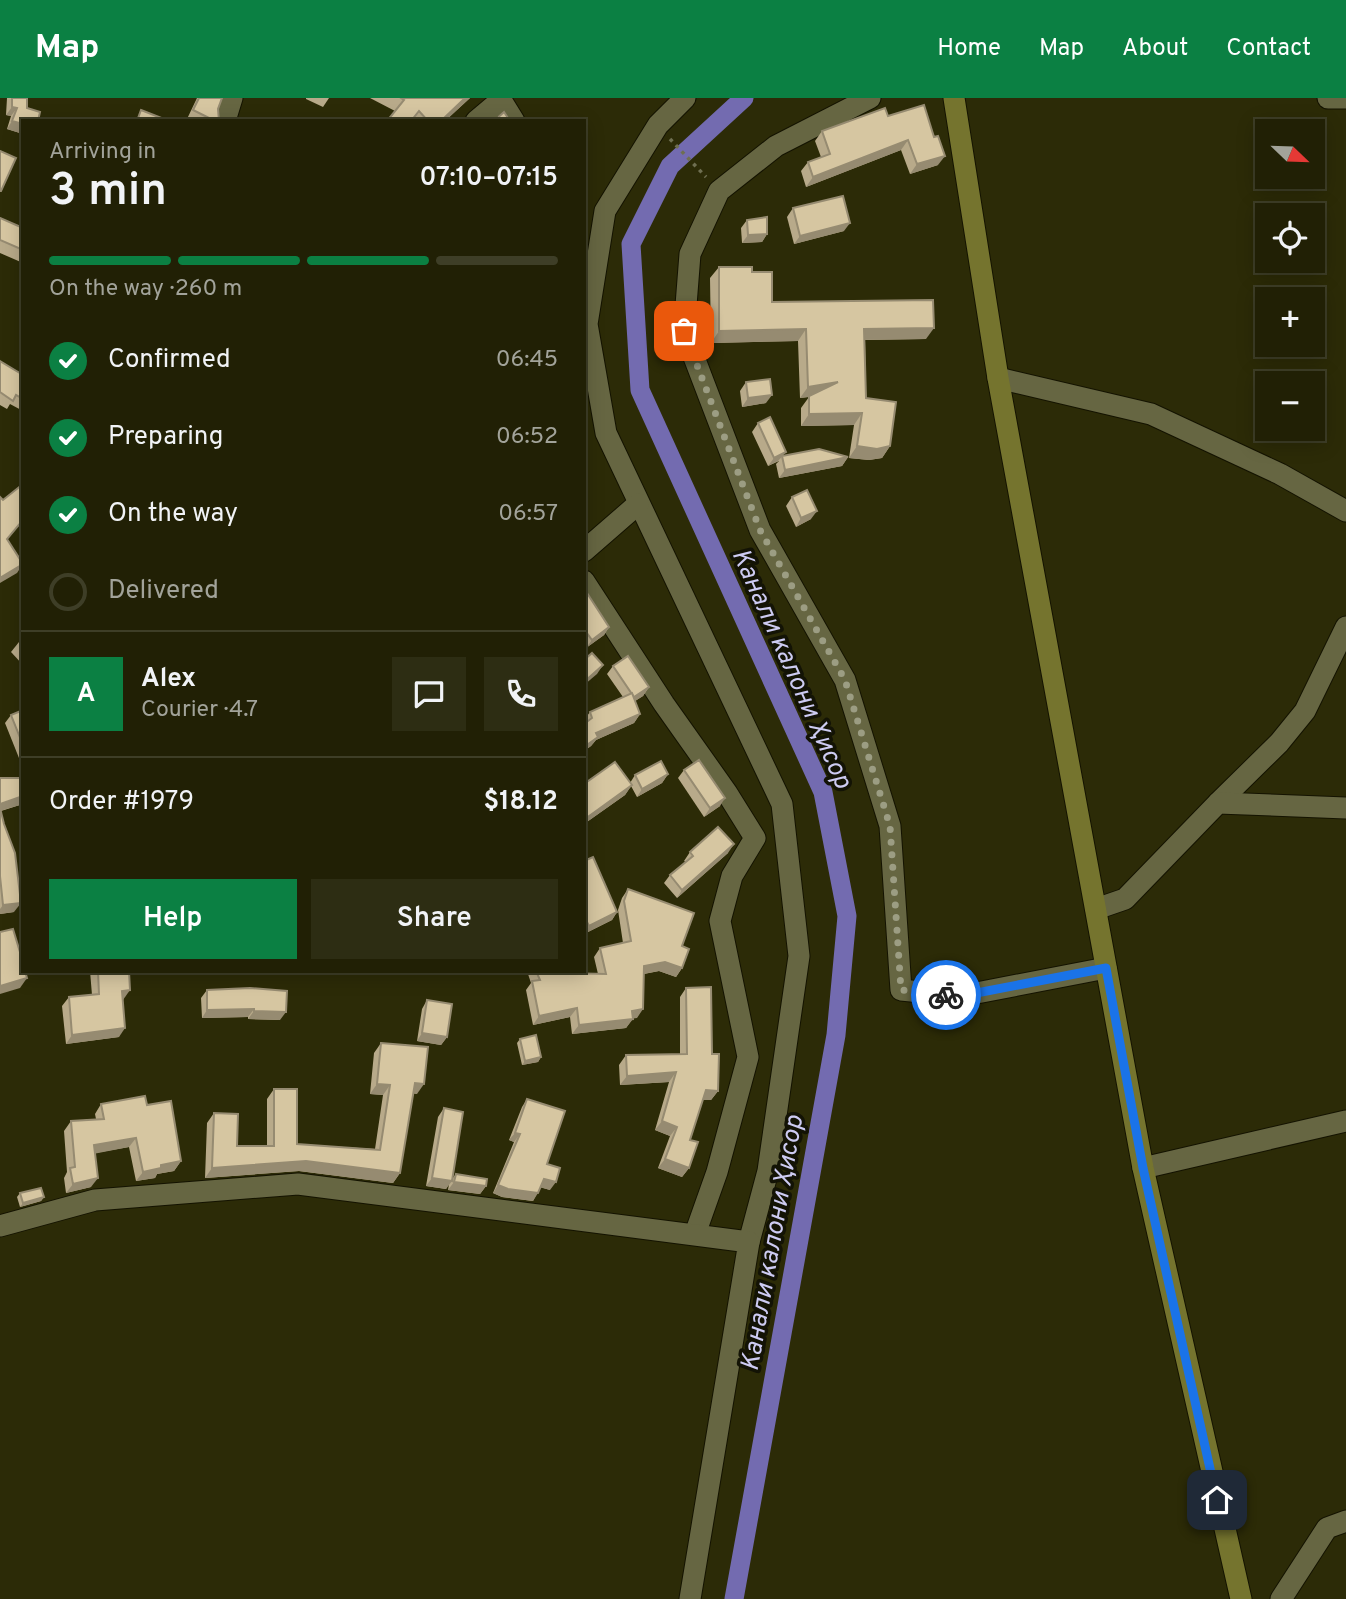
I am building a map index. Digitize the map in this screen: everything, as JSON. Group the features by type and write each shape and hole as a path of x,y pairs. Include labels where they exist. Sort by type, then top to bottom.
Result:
{"main road":[{"path":"954,98 998,378 1143,1168 1241,1599"}],"street":[{"path":"226,119 232,98"},
{"path":"685,98 658,125 606,211 587,324 606,433 782,804 799,956 768,1171 750,1242 690,1599"},
{"path":"870,98 776,146 719,191 690,254 684,331 760,530 845,680 890,826 901,990 961,996 1106,968"},
{"path":"1328,98 1346,98"},
{"path":"478,119 503,99 513,119"},
{"path":"998,378 1151,414 1280,474 1346,511"},
{"path":"586,549 638,504"},
{"path":"586,584 755,838 732,876 720,921 748,1057 717,1172 695,1234"},
{"path":"1096,909 1125,899 1279,743 1305,710 1346,627"},
{"path":"1217,803 1346,808"},
{"path":"1143,1168 1346,1121"},
{"path":"0,1226 95,1199 298,1184 750,1242"},
{"path":"1281,1599 1327,1528 1346,1521"}],"path":[{"path":"658,125 719,191"}],"building":[{"path":"12,98 27,98 27,108 40,112 38,119 21,119 21,123 12,121 17,108 12,107"},
{"path":"199,98 222,98 218,109 219,119 211,119 193,110"},
{"path":"401,98 465,98 443,119 426,119 419,111 413,119 389,119 404,100"},
{"path":"924,105 934,137 938,136 945,156 917,164 908,140 813,177 808,162 830,154 822,131 885,108 888,116"},
{"path":"141,110 164,119 138,119"},
{"path":"504,112 509,119 496,119"},
{"path":"0,151 16,158 1,191 0,191"},
{"path":"843,196 850,223 800,236 793,208"},
{"path":"767,217 767,234 748,235 747,220"},
{"path":"0,218 21,227 21,249 0,240"},
{"path":"719,267 752,267 752,272 772,272 772,302 933,300 934,328 864,329 866,398 896,402 890,446 877,449 857,446 862,413 809,414 809,396 838,382 808,387 806,329 719,331"},
{"path":"0,361 21,374 21,398 16,395 13,401 0,392"},
{"path":"770,379 772,395 748,398 746,382"},
{"path":"770,417 786,452 774,458 758,423"},
{"path":"819,449 848,457 785,470 782,456"},
{"path":"21,486 21,522 7,539 21,565 0,578 0,497 3,500"},
{"path":"807,490 817,511 801,518 792,497"},
{"path":"586,594 609,627 592,640 586,632"},
{"path":"592,653 603,665 586,680 586,658"},
{"path":"628,656 649,687 634,697 613,666"},
{"path":"632,693 640,714 596,733 598,737 586,746 586,722 592,718 590,712"},
{"path":"21,711 21,740 11,715"},
{"path":"699,760 725,798 710,808 684,770"},
{"path":"661,761 668,774 642,789 635,775"},
{"path":"615,762 632,785 586,818 586,783"},
{"path":"0,778 21,778 21,797 0,804"},
{"path":"0,808 15,853 21,903 3,905 0,876"},
{"path":"718,827 734,844 682,890 670,875 693,856 690,852"},
{"path":"593,857 617,912 589,926 586,920 586,860"},
{"path":"628,889 694,913 682,946 689,949 682,968 665,962 644,966 643,1009 632,1011 633,1019 579,1025 577,1008 539,1016 532,981 540,980 537,973 606,974 600,948 631,941 624,901"},
{"path":"13,929 21,955 21,973 26,973 27,978 0,986 0,932"},
{"path":"98,973 129,973 130,990 122,991 125,1028 72,1035 69,997 99,994"},
{"path":"711,987 712,1054 719,1054 718,1091 706,1090 690,1140 698,1142 689,1168 665,1159 677,1127 662,1121 676,1072 627,1076 626,1055 687,1054 686,988"},
{"path":"250,988 287,991 286,1012 254,1009 207,1010 207,990"},
{"path":"427,1000 452,1004 447,1037 422,1033"},
{"path":"536,1035 541,1057 525,1061 520,1039"},
{"path":"381,1043 428,1047 424,1084 415,1083 400,1173 306,1161 212,1168 214,1113 238,1114 237,1146 274,1146 274,1089 297,1089 297,1144 380,1150 390,1085 377,1084"},
{"path":"145,1096 147,1105 171,1101 181,1161 143,1172 136,1138 94,1145 98,1178 73,1184 70,1168 75,1167 71,1121 104,1119 101,1104"},
{"path":"527,1099 565,1111 547,1164 560,1168 556,1182 544,1179 538,1193 498,1185 520,1134 515,1133"},
{"path":"444,1108 463,1112 452,1181 432,1178"},
{"path":"456,1174 487,1179 486,1186 454,1182"},
{"path":"41,1188 44,1197 23,1203 20,1193"}],"waterway":[{"name":"Канали калони Ҳисор","path":"734,1599 836,1035 847,916 823,792 640,390 631,244 670,166 744,98"}],"way so far":[{"path":"684,331 760,530 845,680 890,826 901,990 946,995"}],"route":[{"path":"946,995 961,996 1106,968 1143,1168 1217,1500"}]}
